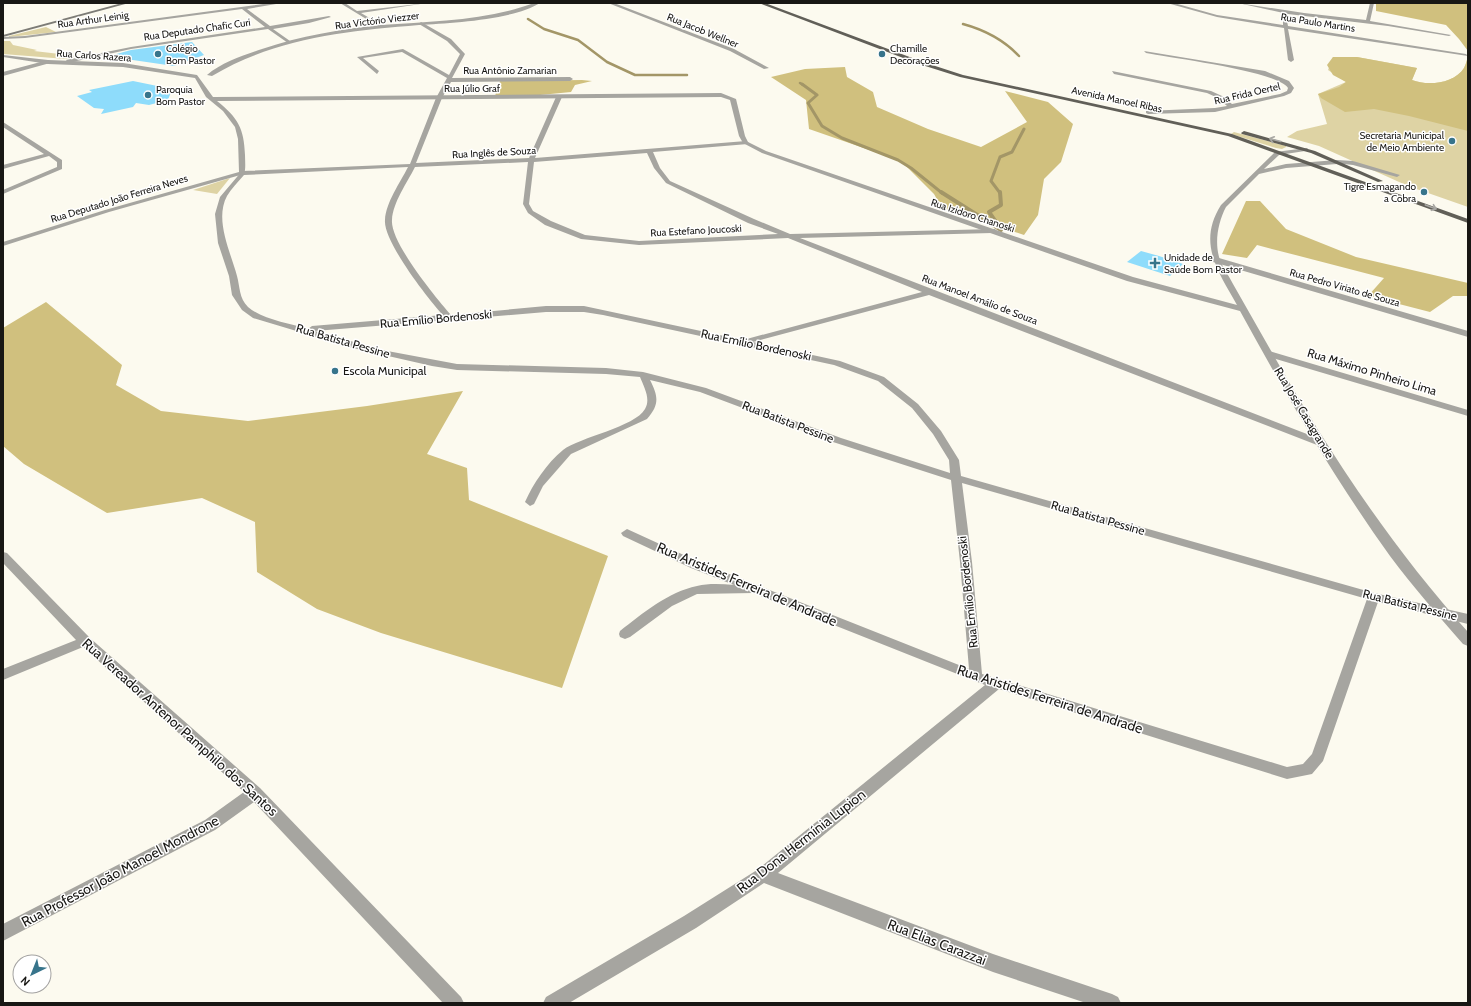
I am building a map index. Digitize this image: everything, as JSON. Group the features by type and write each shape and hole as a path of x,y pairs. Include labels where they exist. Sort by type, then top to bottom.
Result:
{"main road":[{"path":"3,37 127,3"},
{"name":"Avenida Manoel Ribas","path":"761,3 906,57 973,78 1230,135 1315,164 1468,221"},
{"name":"Avenida Manoel Ribas","path":"774,3 928,60 977,74 1207,124 1267,138 1305,149 1338,162 1381,182 1468,214"},
{"path":"778,9 788,8"},
{"path":"794,15 805,14"},
{"path":"906,57 928,60"},
{"path":"1121,110 1148,112"},
{"path":"1176,122 1182,121 1207,124"}],"street":[{"name":"Rua Arthur Leinig","path":"3,37 25,37 280,3"},
{"path":"342,3 381,27"},
{"path":"357,12 425,3"},
{"name":"Rua Victório Viezzer","path":"203,75 247,54 288,42 381,27 499,15 538,3"},
{"name":"Rua Jacob Wellner","path":"610,3 732,50 766,68"},
{"name":"Rua Paulo Martins","path":"1169,3 1209,15 1466,55"},
{"path":"1240,3 1282,11 1349,21 1368,22 1449,35"},
{"path":"1280,3 1286,26 1291,60"},
{"path":"1368,22 1372,3"},
{"path":"243,8 288,42"},
{"name":"Rua Deputado Chafic Curi","path":"68,61 131,48 268,28 329,17"},
{"path":"422,23 450,40 463,54 440,98 412,166 393,203 388,221 392,238 430,297 450,318"},
{"path":"377,72 359,57 403,50 450,79"},
{"name":"Rua Frida Oertel","path":"1146,52 1265,73 1282,78 1290,84 1290,90 1282,96 1232,107 1204,110 1148,112"},
{"name":"Rua Carlos Razera","path":"3,56 48,62 68,61 123,65 203,75"},
{"path":"3,74 48,62"},
{"path":"1114,72 1209,92 1220,97 1232,107"},
{"path":"203,75 204,90 211,99 225,110 238,127 242,140 242,172"},
{"path":"203,75 204,90"},
{"name":"Rua Antônio Zamarian","path":"450,79 570,79"},
{"name":"Rua Júlio Graf","path":"211,99 559,97 685,94 721,95 733,99 742,136 746,143"},
{"name":"Rua Estefano Joucoski","path":"559,97 531,160 526,204 530,212 554,226 584,237 639,243 790,236 992,231"},
{"path":"3,124 60,162 60,168 3,192"},
{"path":"3,133 11,130"},
{"name":"Rua Inglês de Souza","path":"242,172 531,160 746,143"},
{"name":"Rua Izidoro Chanoski","path":"746,143 764,152 1130,279 1242,309"},
{"path":"1280,152 1305,149"},
{"name":"Rua Manoel Amálio de Souza","path":"649,151 657,168 668,182 680,189 790,236 930,292 1320,443"},
{"name":"Rua José Casagrande","path":"1280,152 1260,172 1236,192 1218,215 1213,232 1216,260 1242,309 1320,443 1376,528 1441,613 1468,641"},
{"path":"3,167 50,154"},
{"name":"Rua José Casagrande","path":"1260,172 1286,166 1338,162 1353,163 1397,174"},
{"name":"Rua Deputado João Ferreira Neves","path":"3,244 107,211 242,172"},
{"name":"Rua Batista Pessine","path":"242,172 223,197 219,214 222,243 233,276 236,295 245,308 256,316 395,356 433,364 457,367 606,371 643,375 703,390 837,440 956,478 1374,597 1468,620"},
{"name":"Rua Pedro Viriato de Souza","path":"1216,260 1468,334"},
{"path":"744,341 930,292"},
{"name":"Rua Emílio Bordenoski","path":"303,330 546,309 584,310 744,341 837,362 881,380 915,406 937,433 954,460 976,677"},
{"name":"Rua Máximo Pinheiro Lima","path":"1269,354 1468,413"},
{"path":"530,502 538,485 567,452 644,417 651,409 652,393 643,375"},
{"name":"Rua Aristides Ferreira de Andrade","path":"627,533 695,565 976,677 1287,773 1307,770 1318,757 1374,597"},
{"name":"Rua Vereador Antenor Pamphilo dos Santos","path":"3,556 85,641 256,793 455,1003"},
{"path":"625,634 652,613 674,600 697,590 756,590"},
{"path":"3,675 85,641"},
{"name":"Rua Dona Hermínia Lupion","path":"552,1003 690,922 763,875 996,684"},
{"name":"Rua Professor João Manoel Mondrone","path":"3,933 210,825 256,793"},
{"name":"Rua Elias Carazzai","path":"763,875 993,963 1112,1003"}],"shaded area":[{"path":"1468,3 1468,51 1446,25 1376,11 1376,4"},
{"path":"46,27 56,32 9,37 9,36"},
{"path":"3,41 10,41 13,45 37,50 34,51 77,56 66,59 3,54"},
{"path":"1468,56 1468,207 1408,186 1319,146 1287,137 1297,131 1327,124 1318,94 1346,82 1328,70 1333,57 1357,57 1417,68 1412,80 1432,83 1447,80 1460,73 1466,64"},
{"path":"1468,56 1468,131 1374,109 1345,112 1321,98 1318,94 1339,87 1346,82 1333,75 1327,65 1333,57 1357,57 1417,68 1412,80 1432,83 1447,80 1460,73 1466,64"},
{"path":"845,67 847,77 873,92 877,107 928,129 981,147 1027,122 1005,91 1048,102 1073,124 1061,162 1044,179 1038,215 1024,235 942,208 934,194 901,161 809,129 806,100 771,77 805,69"},
{"path":"500,81 592,81 575,85 571,92 530,96 495,96"},
{"path":"1234,132 1286,147 1282,149 1276,148 1231,134"},
{"path":"230,178 217,194 193,190"},
{"path":"1246,201 1260,201 1286,229 1356,257 1468,283 1468,296 1453,296 1430,312 1368,296 1384,278 1257,245 1247,258 1222,254"},
{"path":"46,302 122,365 116,385 161,411 248,421 367,406 463,391 427,454 467,468 469,500 608,556 562,688 381,633 317,609 257,572 255,522 202,498 107,513 24,464 3,446 3,328"}],"building":[{"name":"Colégio Bom Pastor","path":"192,42 204,55 174,66 112,57 113,55 131,50"},
{"name":"Paroquia Bom Pastor","path":"133,81 172,89 168,100 149,105 136,103 133,107 101,114 104,109 94,108 77,96 92,92 89,90"},
{"name":"Unidade de Saúde Bom Pastor","path":"1141,251 1183,264 1170,276 1127,262"}],"waterway":[{"path":"528,19 544,29 578,40 607,62 635,75 687,75"},
{"path":"963,24 979,29 993,36 1007,45 1019,56"},
{"path":"802,84 817,95 808,103 822,126 842,138 898,160 911,168 942,193"},
{"path":"1000,193 991,181 1000,157 1012,152 1024,129"},
{"path":"941,192 1001,230"},
{"path":"1000,192 1001,205 989,212 1000,228"}],"place":[{"name":"Colégio Bom Pastor","path":"158,54"},
{"name":"Chamille Decorações","path":"882,54"},
{"name":"Paroquia Bom Pastor","path":"148,95"},
{"name":"Secretaria Municipal de Meio Ambiente","path":"1452,141"},
{"name":"Tigre Esmagando a Cobra","path":"1424,192"},
{"name":"Unidade de Saúde Bom Pastor","path":"1155,263"},
{"name":"Escola Municipal","path":"335,371"}]}
